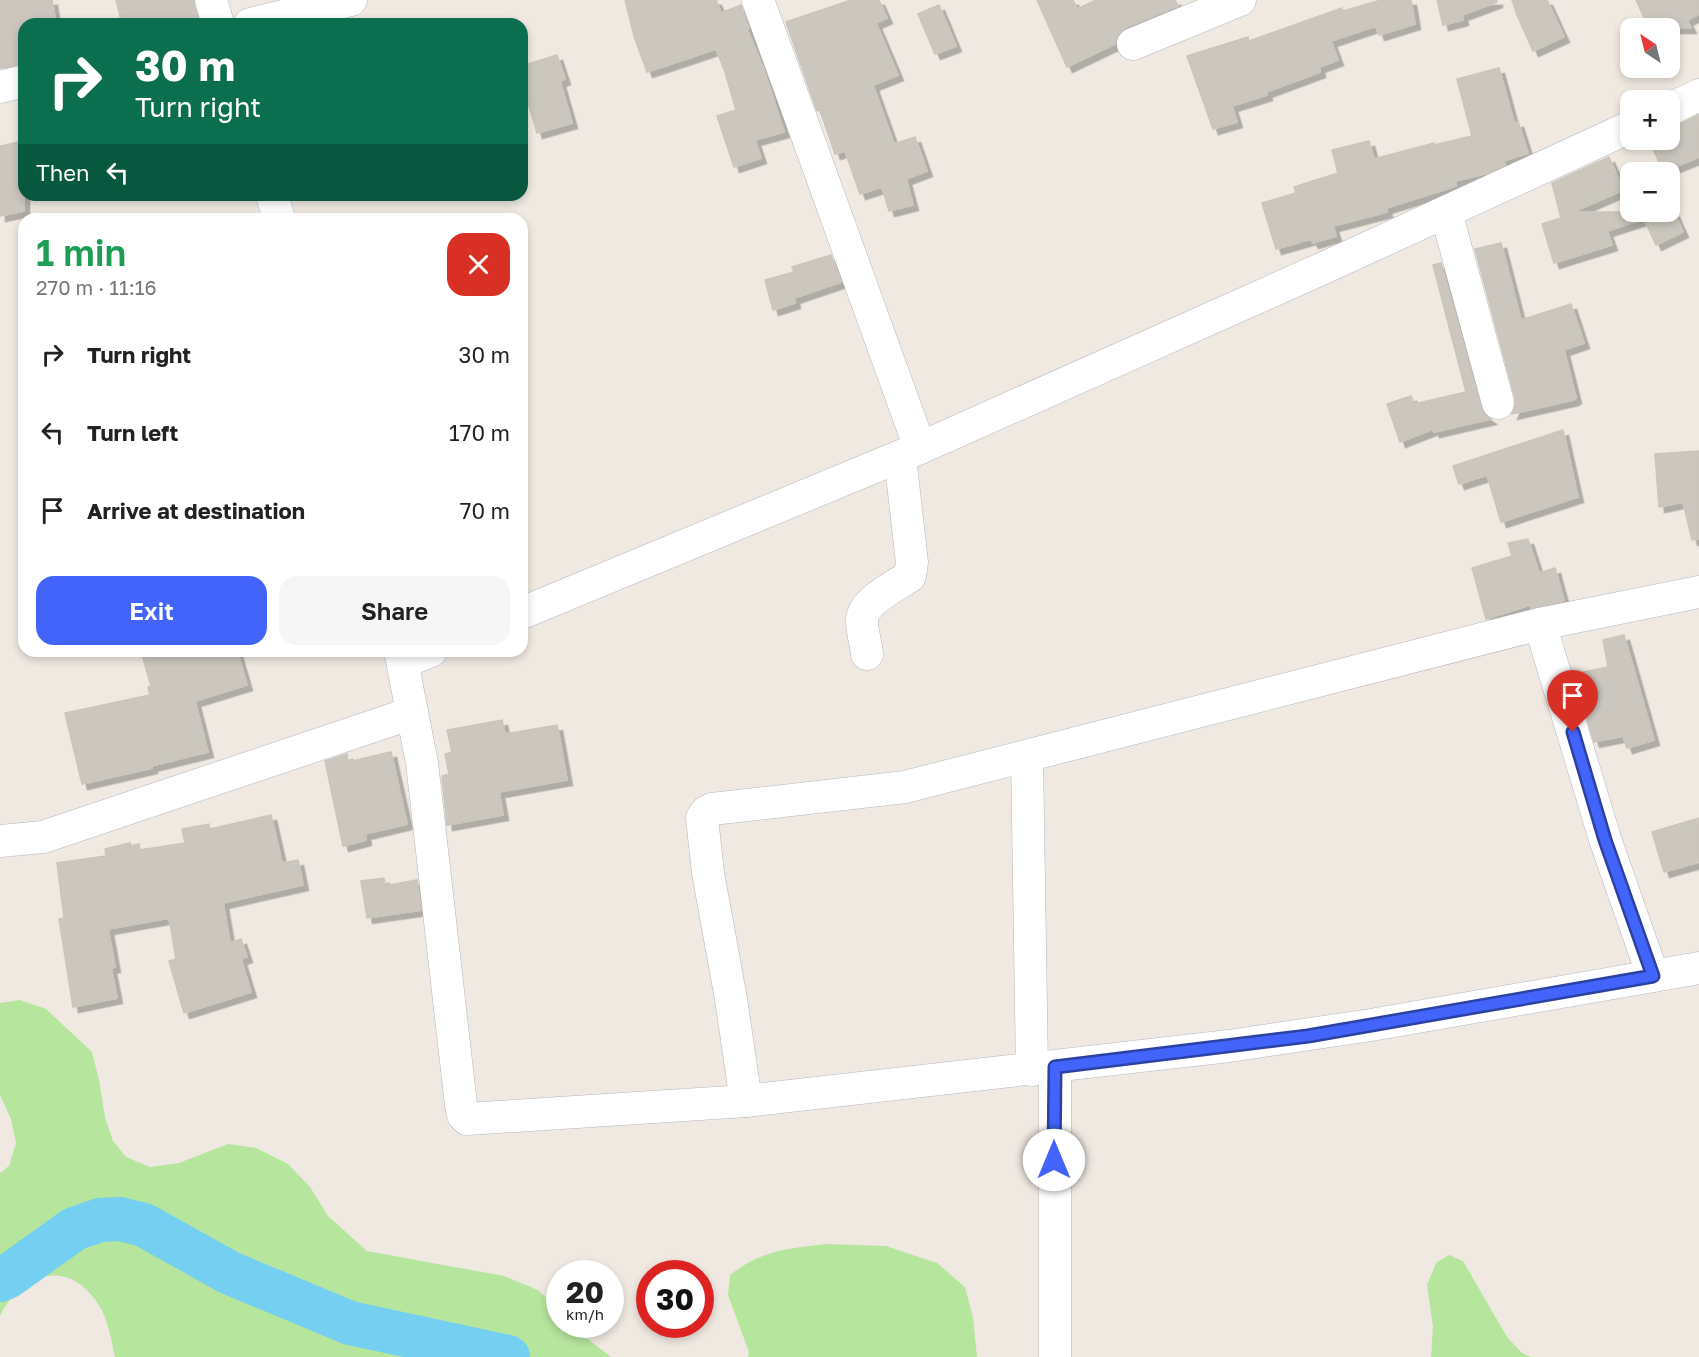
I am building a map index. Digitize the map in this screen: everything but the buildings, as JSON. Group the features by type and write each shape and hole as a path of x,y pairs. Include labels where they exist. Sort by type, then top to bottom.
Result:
{"street":[{"path":"211,0 216,18"},
{"path":"275,18 351,0"},
{"path":"758,0 910,453 912,562 910,576 865,608 862,619 867,654"},
{"path":"1133,44 1240,0"},
{"path":"0,87 18,82"},
{"path":"1680,104 1699,95"},
{"path":"528,611 910,453 1620,132"},
{"path":"1446,212 1498,403"},
{"path":"746,1101 731,999 708,873 702,818 706,812 712,809 905,787 1540,624 1699,592"},
{"path":"1540,624 1605,840 1653,976"},
{"path":"412,657 412,713 422,763 461,1105 466,1119 746,1101 1308,1036 1699,968"},
{"path":"0,841 43,837 412,713"},
{"path":"1027,756 1044,1068 1055,1357"}],"green space":[{"path":"20,1000 46,1009 92,1052 105,1117 113,1141 126,1157 150,1167 179,1163 228,1144 256,1148 288,1164 310,1187 328,1216 367,1251 504,1276 538,1290 546,1297 546,1338 586,1338 611,1357 115,1357 107,1322 98,1304 73,1280 60,1276 46,1276 20,1289 0,1316 0,1173 9,1166 16,1143 11,1119 0,1095 0,1003"},
{"path":"825,1244 886,1246 937,1263 965,1287 973,1318 977,1357 748,1357 749,1352 728,1295 730,1275 753,1260 775,1252"},
{"path":"1449,1255 1463,1261 1507,1337 1522,1353 1531,1357 1431,1357 1433,1327 1427,1285 1436,1263"}],"waterway":[{"path":"0,1280 74,1229 100,1220 120,1219 144,1225 230,1273 350,1323 508,1357"}],"route":[{"path":"1054,1160 1055,1067 1308,1036 1653,976 1605,840 1573,732"}]}
